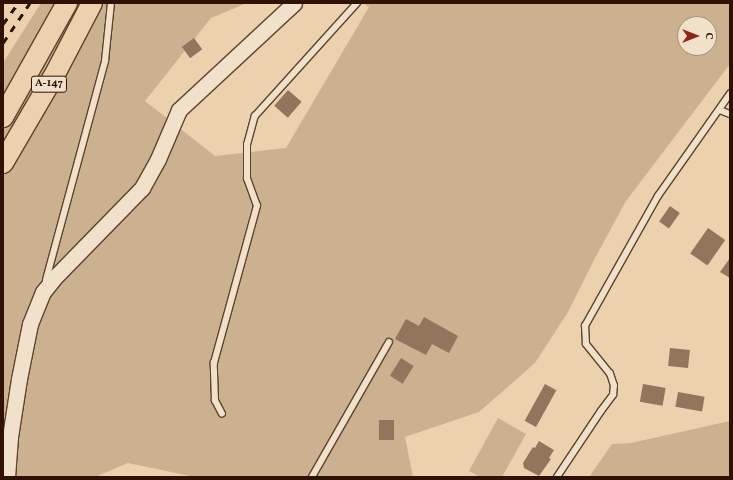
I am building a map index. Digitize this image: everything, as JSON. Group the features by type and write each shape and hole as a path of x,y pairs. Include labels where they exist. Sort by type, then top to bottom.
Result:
{"highway":[{"name":"А-147","path":"3,117 67,3"},
{"name":"А-147","path":"3,163 55,74 92,3"}],"street":[{"path":"8,477 10,437 19,379 30,324 43,292 57,275 142,188 158,160 179,110 294,3"}],"lane":[{"path":"43,292 105,61 111,3"},
{"path":"222,414 216,401 214,363 257,206 247,179 247,146 256,116 357,3"},
{"path":"557,477 613,395 614,386 610,374 586,344 585,326 658,196 730,94"},
{"path":"720,110 730,114"},
{"path":"312,477 389,342"}],"shaded area":[{"path":"41,3 247,3 211,18 145,101 215,156 286,148 369,7 363,3 730,3 730,64 626,201 568,312 535,363 479,412 405,437 413,477 195,477 128,463 95,477 3,477 3,63"},
{"path":"498,418 526,434 502,477 480,477 469,471"},
{"path":"730,421 730,477 589,477 612,444 631,443"}],"building":[{"path":"194,38 202,49 190,58 182,47"},
{"path":"288,90 302,102 288,118 274,106"},
{"path":"670,206 680,213 669,228 659,222"},
{"path":"708,228 725,240 707,265 690,253"},
{"path":"730,258 730,278 720,272"},
{"path":"424,317 458,336 449,353 432,344 426,355 395,339 406,319 419,326"},
{"path":"670,348 690,350 688,368 668,366"},
{"path":"401,358 414,366 403,384 390,376"},
{"path":"545,384 556,390 536,427 525,421"},
{"path":"643,384 666,388 663,406 640,402"},
{"path":"678,392 705,397 702,411 675,407"},
{"path":"379,420 394,420 394,440 379,440"},
{"path":"539,441 554,450 549,458 551,459 539,476 524,468 523,463 533,447 535,448"}],"railway":[{"path":"3,24 18,3"},
{"path":"3,43 30,3"}]}
